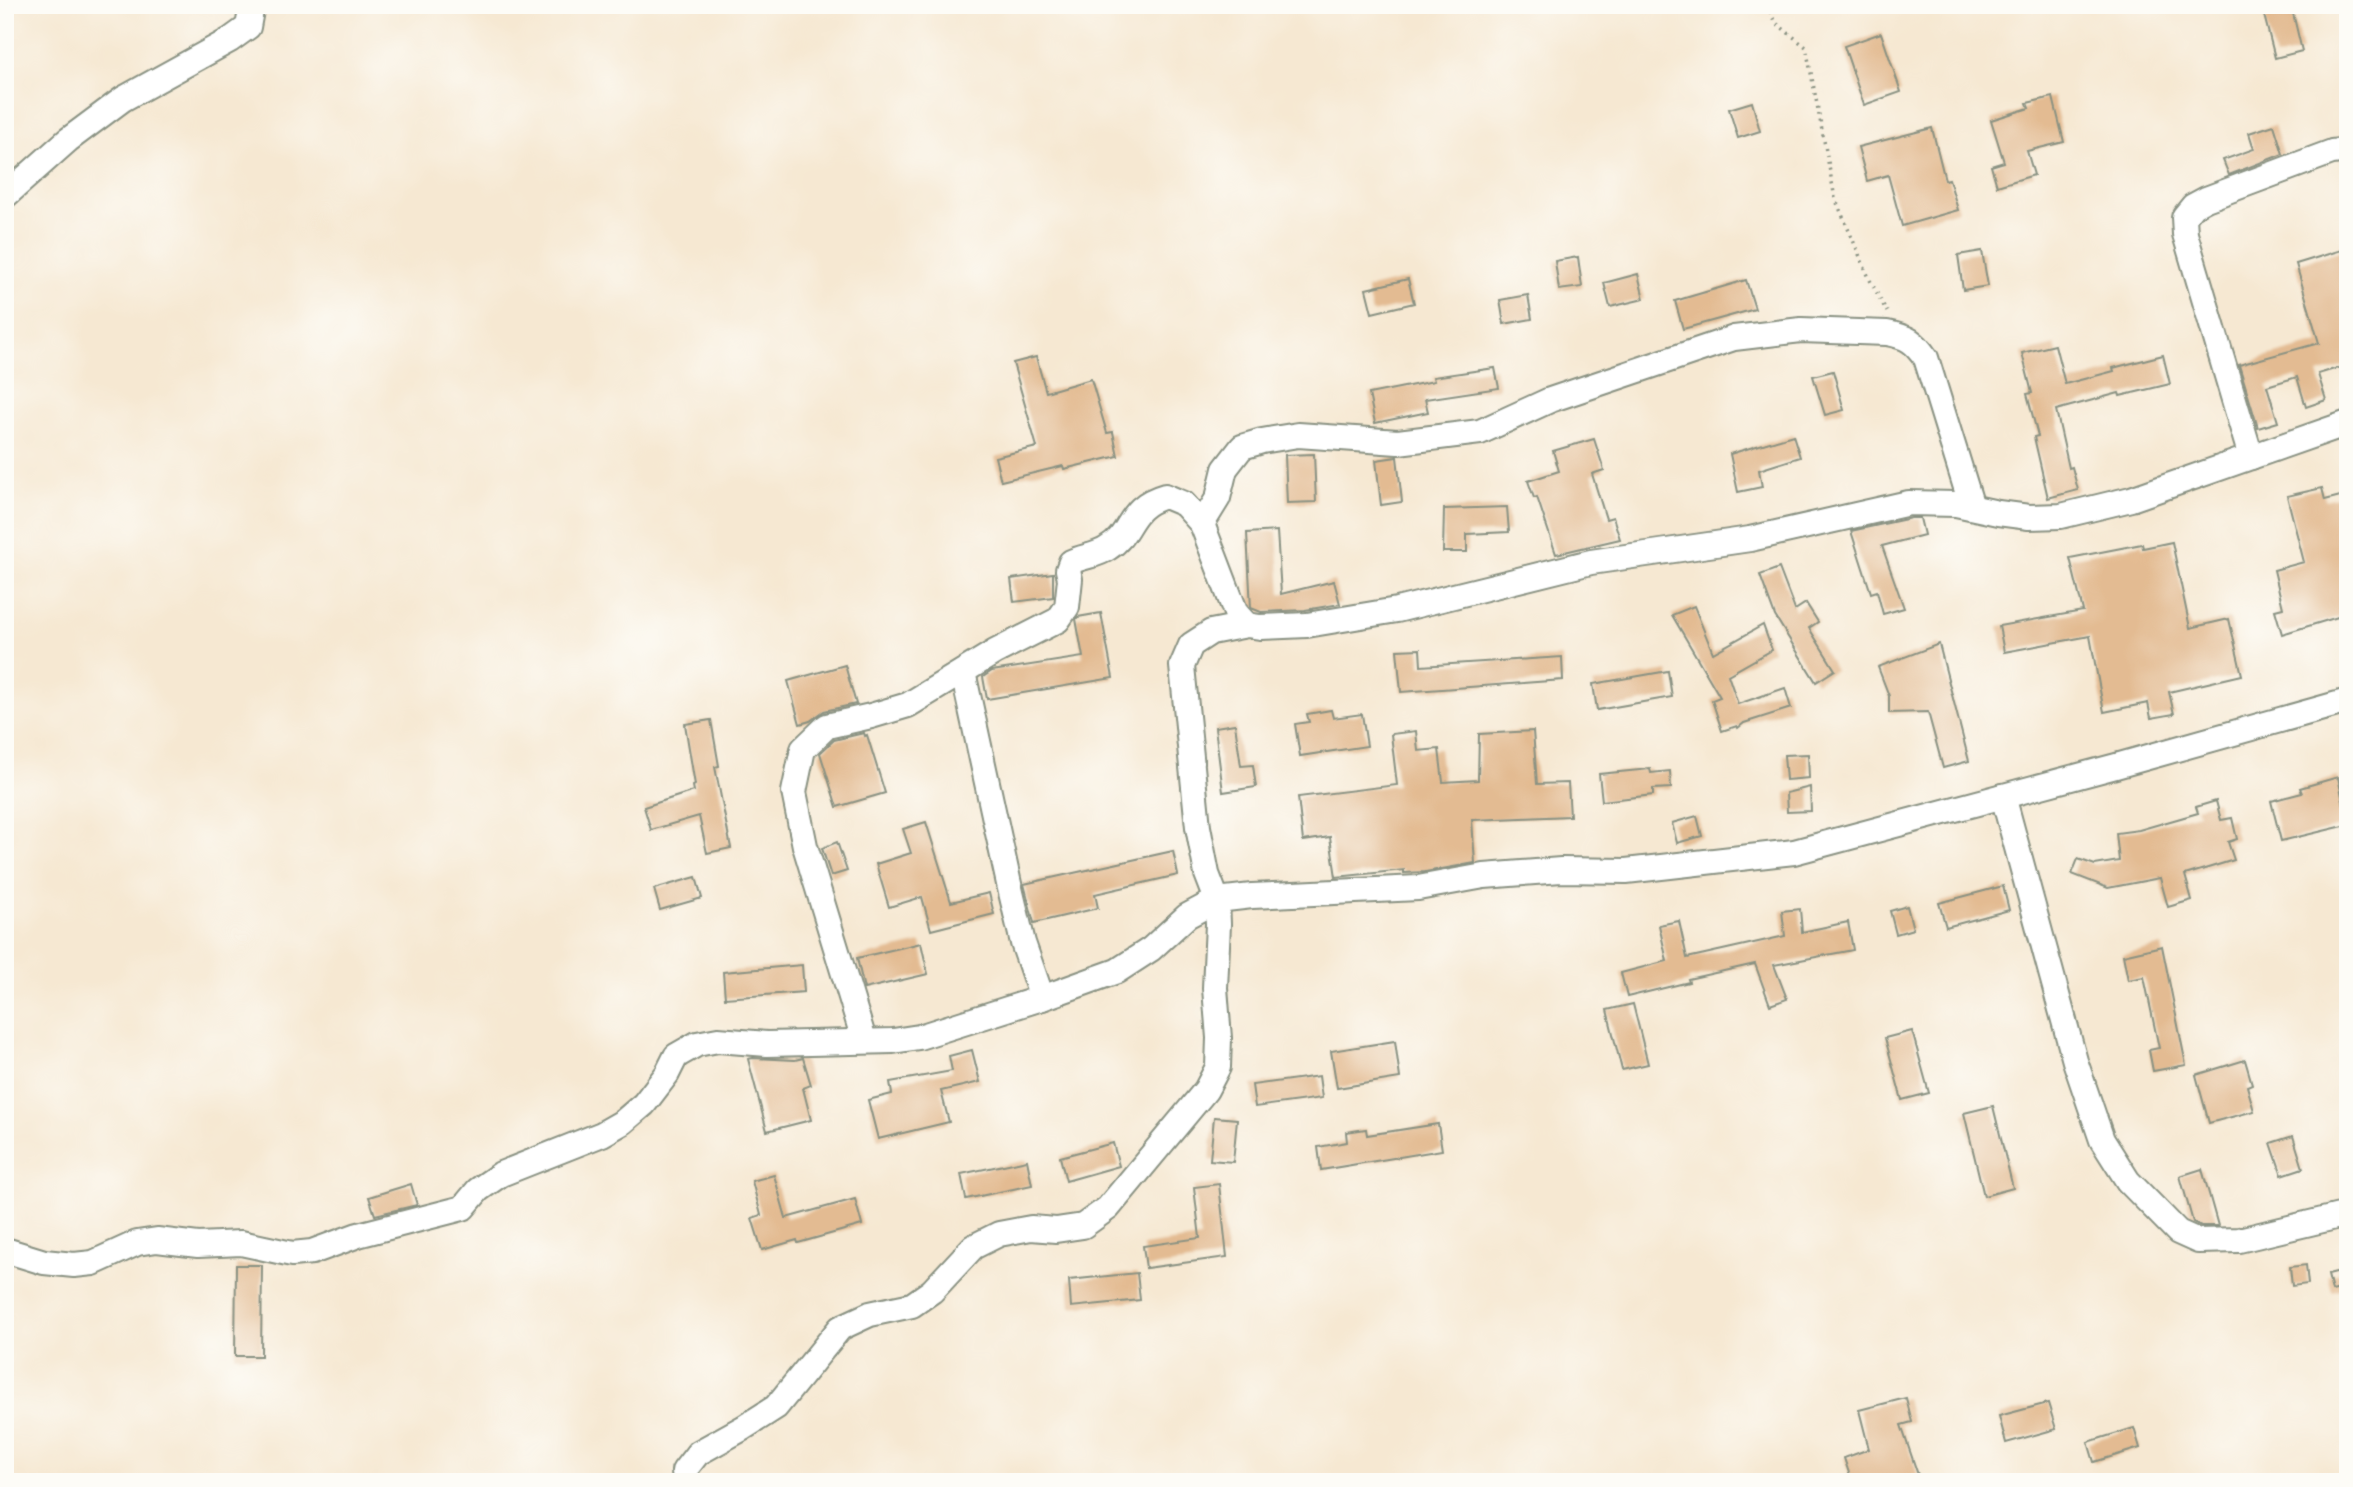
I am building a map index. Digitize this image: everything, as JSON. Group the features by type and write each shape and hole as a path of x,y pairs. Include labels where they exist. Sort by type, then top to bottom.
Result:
{"street":[{"path":"5,196 68,139 123,99 230,40 247,27 252,5"},
{"path":"2251,457 2185,234 2184,217 2193,206 2206,198 2332,152 2348,150"},
{"path":"1202,524 1217,498 1225,469 1242,447 1298,435 1398,442 1480,432 1550,400 1734,338 1801,330 1899,335 1915,342 1926,358 1972,507"},
{"path":"685,1482 684,1471 698,1453 776,1407 841,1328 870,1314 912,1305 932,1291 973,1247 999,1234 1031,1228 1056,1230 1083,1226 1108,1208 1206,1090 1218,1067 1219,1038 1214,988 1217,900 1207,874 1198,827 1182,666 1191,645 1211,632 1247,625 1307,625 1397,610 1591,562 1750,539 1909,503 1956,504 2019,516 2061,516 2131,499 2348,423"},
{"path":"864,1040 805,846 794,792 803,749 827,726 908,705 995,652 1058,620 1067,607 1070,579 1068,570 1071,562 1108,549 1141,506 1165,496 1184,504 1202,524 1236,613 1247,625"},
{"path":"963,672 1023,943 1042,998"},
{"path":"5,1250 44,1262 74,1265 93,1263 137,1243 156,1240 198,1245 241,1244 292,1254 312,1252 370,1232 463,1208 478,1191 501,1174 624,1122 644,1104 667,1074 676,1056 697,1044 718,1040 767,1044 893,1041 919,1037 1117,971 1152,949 1186,916 1217,900 1418,888 1484,876 1561,870 1626,871 1794,852 2348,701"},
{"path":"2003,796 2075,1061 2102,1140 2128,1181 2178,1232 2198,1241 2239,1240 2348,1214"}],"path":[{"path":"1768,5 1776,23 1806,47 1835,198 1870,279 1899,335"}],"building":[{"path":"2292,9 2302,51 2275,58 2264,15"},
{"path":"1881,33 1901,92 1864,105 1844,46"},
{"path":"2053,97 2064,142 2027,151 2034,175 1997,186 1991,166 2004,162 1991,120 2029,108 2027,103"},
{"path":"1752,102 1760,131 1738,138 1729,109"},
{"path":"2274,125 2283,154 2229,175 2223,160 2254,149 2249,133"},
{"path":"1932,128 1945,180 1949,179 1958,210 1902,226 1888,175 1867,181 1858,147"},
{"path":"2345,249 2348,258 2348,365 2318,374 2326,400 2306,407 2297,377 2267,386 2278,422 2258,428 2239,365 2319,343 2296,264"},
{"path":"1982,251 1988,286 1963,290 1958,255"},
{"path":"1578,257 1582,287 1559,290 1555,261"},
{"path":"1638,274 1644,299 1610,307 1604,283"},
{"path":"1408,279 1414,303 1372,313 1366,289"},
{"path":"1746,280 1755,309 1683,329 1675,301"},
{"path":"1528,295 1532,319 1504,324 1500,300"},
{"path":"2055,345 2065,384 2163,355 2170,384 2120,396 2119,393 2056,410 2069,468 2072,467 2078,490 2048,498 2034,437 2038,436 2027,394 2032,393 2022,353"},
{"path":"1036,357 1046,392 1091,379 1107,433 1113,432 1118,456 1001,481 995,457 1037,447 1013,363"},
{"path":"1495,368 1499,388 1425,399 1428,412 1375,423 1369,394 1434,381 1433,377"},
{"path":"1833,371 1844,410 1825,415 1813,376"},
{"path":"1793,435 1800,457 1759,470 1762,487 1738,492 1730,454"},
{"path":"1594,439 1604,470 1592,474 1606,519 1613,517 1620,539 1556,554 1537,497 1534,498 1528,481 1559,471 1553,451"},
{"path":"1314,454 1316,502 1287,503 1285,455"},
{"path":"1397,457 1402,502 1381,505 1376,460"},
{"path":"2322,488 2325,500 2348,494 2348,614 2282,634 2275,610 2283,608 2274,570 2304,562 2287,496"},
{"path":"1507,507 1509,532 1467,534 1467,552 1443,552 1444,509"},
{"path":"1920,518 1924,535 1882,546 1904,608 1883,614 1877,591 1871,593 1851,531"},
{"path":"1277,531 1281,594 1334,581 1340,604 1305,610 1261,612 1251,608 1247,533"},
{"path":"2172,542 2190,628 2229,619 2242,675 2169,692 2174,714 2151,718 2148,703 2104,712 2090,636 2004,652 1999,626 2083,611 2070,558 2142,544 2143,548"},
{"path":"1779,568 1795,610 1806,603 1818,622 1809,628 1835,670 1816,682 1775,616 1760,575"},
{"path":"1053,573 1053,597 1014,602 1011,579"},
{"path":"1694,606 1713,653 1763,625 1772,650 1728,675 1738,704 1785,688 1791,708 1744,723 1738,728 1737,726 1722,731 1712,700 1720,697 1672,615"},
{"path":"1101,613 1113,678 987,699 983,677 992,671 1083,657 1076,619"},
{"path":"1939,644 1969,761 1943,768 1928,712 1889,713 1889,696 1878,667"},
{"path":"1420,649 1421,666 1562,657 1563,680 1401,692 1397,650"},
{"path":"845,665 856,704 824,711 810,721 800,724 788,681"},
{"path":"1668,671 1672,697 1597,710 1593,684"},
{"path":"1331,710 1333,718 1362,714 1367,746 1300,756 1295,724 1309,722 1307,714"},
{"path":"711,720 719,766 715,767 731,848 707,853 699,816 651,830 644,807 694,791 685,724"},
{"path":"1235,724 1241,766 1253,765 1256,787 1223,792 1215,727"},
{"path":"1416,731 1418,751 1439,749 1443,782 1478,780 1479,734 1533,731 1537,784 1568,783 1570,816 1472,820 1475,863 1425,872 1404,873 1404,870 1336,877 1330,837 1303,841 1298,797 1397,785 1391,734"},
{"path":"864,733 867,735 885,793 837,807 820,753 834,740"},
{"path":"1808,754 1809,778 1786,780 1784,755"},
{"path":"1650,769 1651,773 1670,771 1671,788 1653,789 1653,795 1602,801 1599,774"},
{"path":"2338,777 2348,825 2281,841 2271,801 2302,793 2300,788"},
{"path":"1810,787 1811,811 1787,812 1786,793"},
{"path":"2216,801 2221,820 2232,818 2237,839 2228,842 2234,860 2185,875 2192,900 2168,907 2160,878 2108,888 2072,874 2078,859 2095,865 2119,861 2116,833 2139,830 2198,813 2196,807"},
{"path":"1697,816 1702,836 1677,843 1672,823"},
{"path":"926,822 951,902 989,893 994,914 931,930 922,897 889,907 876,864 911,853 903,829"},
{"path":"837,842 847,871 831,876 822,848"},
{"path":"1173,851 1178,875 1095,894 1098,908 1034,923 1024,884"},
{"path":"696,877 702,898 660,910 654,889"},
{"path":"2003,886 2009,910 1946,927 1939,903"},
{"path":"1907,906 1913,929 1896,934 1890,911"},
{"path":"1800,909 1802,932 1848,922 1853,950 1774,965 1787,999 1770,1005 1755,964 1688,979 1689,982 1627,997 1621,973 1667,961 1659,925 1679,921 1687,958 1785,936 1782,911"},
{"path":"921,943 928,974 864,989 857,958"},
{"path":"2162,946 2186,1065 2153,1071 2149,1050 2159,1048 2144,977 2128,980 2123,955"},
{"path":"802,965 804,992 725,998 723,972"},
{"path":"1633,1004 1648,1064 1622,1070 1607,1010"},
{"path":"1912,1031 1929,1093 1902,1100 1885,1038"},
{"path":"1395,1041 1400,1078 1337,1088 1331,1051"},
{"path":"972,1050 980,1082 941,1091 949,1122 878,1139 868,1100 892,1094 890,1082 952,1071 949,1056"},
{"path":"803,1058 811,1085 803,1088 811,1120 767,1131 748,1059"},
{"path":"2245,1060 2252,1084 2247,1086 2254,1111 2209,1123 2196,1075"},
{"path":"1319,1076 1322,1098 1255,1107 1252,1085"},
{"path":"1993,1106 2013,1188 1984,1196 1964,1113"},
{"path":"1214,1117 1237,1119 1233,1162 1210,1160"},
{"path":"1438,1124 1442,1150 1321,1170 1318,1147 1347,1142 1346,1132 1366,1129 1367,1135"},
{"path":"2293,1136 2303,1168 2282,1175 2271,1143"},
{"path":"1113,1143 1119,1166 1066,1181 1060,1157"},
{"path":"1027,1160 1032,1185 966,1199 961,1174"},
{"path":"2202,1169 2218,1226 2201,1226 2193,1222 2180,1176"},
{"path":"774,1175 786,1218 855,1199 862,1225 762,1250 752,1218 761,1215 752,1181"},
{"path":"411,1184 417,1205 375,1215 369,1197"},
{"path":"1219,1184 1227,1257 1146,1268 1143,1246 1200,1238 1194,1187"},
{"path":"236,1265 262,1265 261,1356 235,1356"},
{"path":"2306,1265 2308,1284 2292,1286 2290,1267"},
{"path":"2348,1270 2348,1287 2332,1291 2328,1275"},
{"path":"1137,1273 1140,1300 1071,1307 1069,1280"},
{"path":"1906,1398 1912,1422 1901,1425 1918,1475 1898,1482 1852,1482 1844,1458 1869,1449 1859,1410"},
{"path":"2048,1403 2056,1429 2006,1443 1999,1416"},
{"path":"2134,1428 2140,1448 2094,1462 2088,1442"}]}
